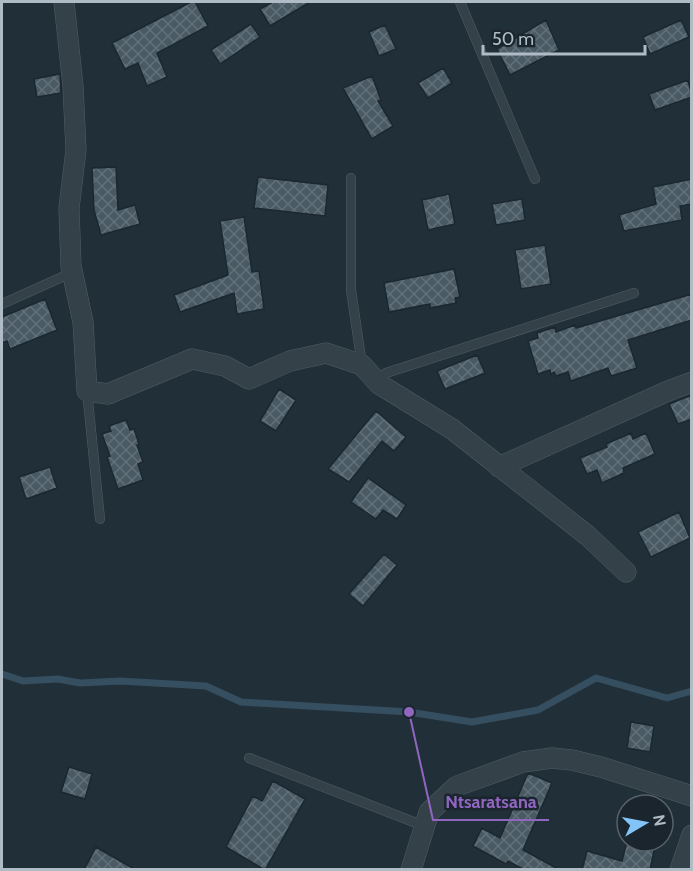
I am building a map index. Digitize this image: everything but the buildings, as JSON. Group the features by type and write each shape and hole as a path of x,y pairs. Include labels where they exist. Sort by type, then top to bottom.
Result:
{"street":[{"path":"64,2 73,86 76,150 69,208 71,273 83,322 87,391 108,394 192,359 225,366 249,379 290,361 327,353 362,365 379,384 452,429 588,536 626,572"},
{"path":"499,467 668,390 692,382"},
{"path":"411,870 429,812 457,786 523,762 552,758 601,767 692,796"},
{"path":"680,870 692,835"}],"lane":[{"path":"460,2 535,179"},
{"path":"351,178 351,290 362,365"},
{"path":"2,304 71,273"},
{"path":"379,384 386,373 634,293"},
{"path":"87,391 100,519"},
{"path":"249,758 424,826"}],"waterway":[{"path":"2,674 23,681 58,679 80,683 120,681 206,686 241,702 409,712 472,722 538,710 596,678 667,698 692,691"}],"place":[{"name":"Ntsaratsana","path":"409,712"}]}
